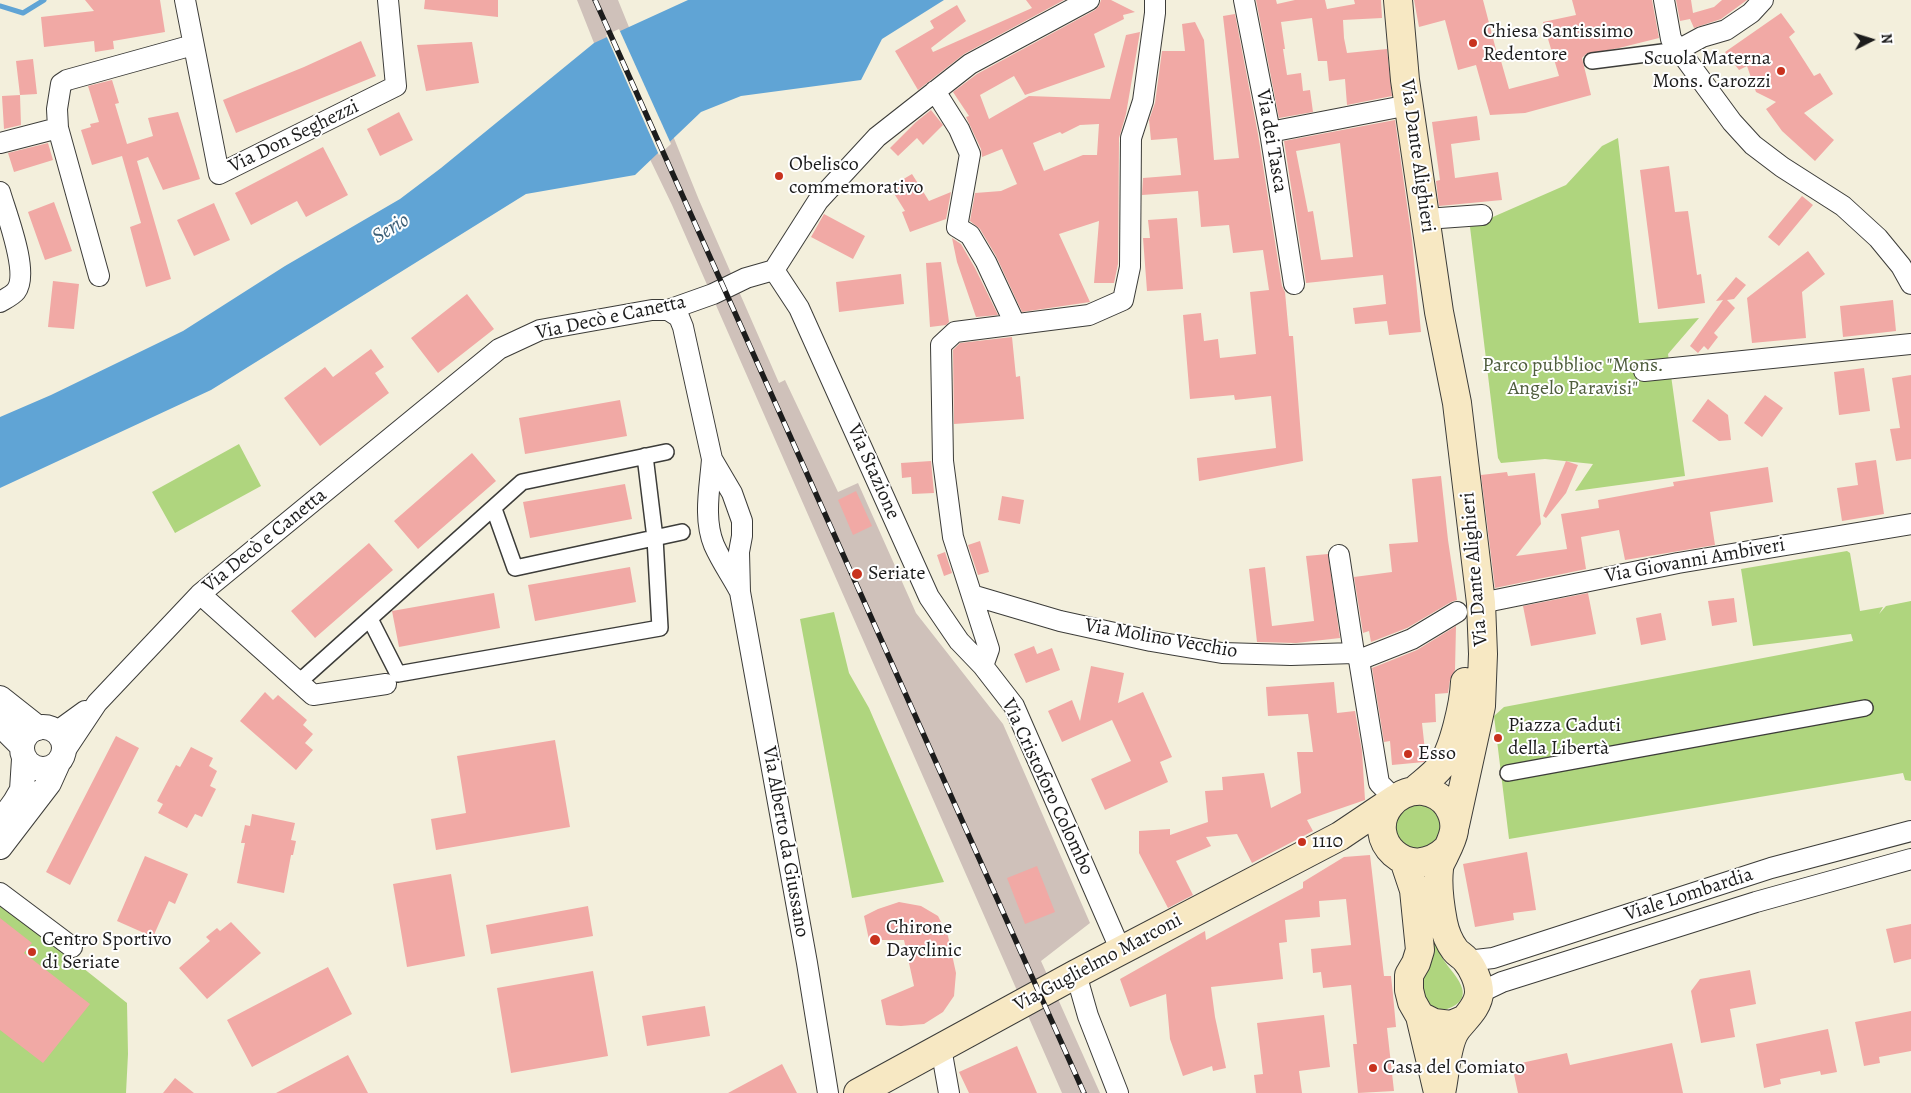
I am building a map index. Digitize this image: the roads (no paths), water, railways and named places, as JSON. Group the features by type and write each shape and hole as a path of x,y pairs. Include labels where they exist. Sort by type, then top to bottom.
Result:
{"main road":[{"name":"Via Dante Alighieri","path":"1398,0 1409,106 1439,312 1457,403 1469,608 1483,654 1481,706 1451,837 1438,868 1446,932 1456,950 1467,961 1476,978 1479,993"},
{"name":"Via Dante Alighieri","path":"1405,795 1442,766 1452,746 1465,693 1468,608 1444,404 1439,312"},
{"path":"1340,836 1361,838 1396,853 1415,863 1428,862 1439,857 1451,837 1453,814 1446,803 1438,796 1427,791 1405,795 1388,807 1383,821 1384,837 1396,853 1414,890 1420,950 1409,975 1409,990 1412,1002 1420,1016 1440,1093"},
{"name":"Via Guglielmo Marconi","path":"858,1093 1076,974 1340,836 1405,795"},
{"path":"1440,1093 1454,1032 1474,1008 1479,993"},
{"path":"1420,1016 1434,1024 1450,1025 1465,1019"}],"street":[{"name":"Via Don Seghezzi","path":"185,0 219,174 396,86 388,0"},
{"path":"774,270 818,201 878,136 970,64 1089,0"},
{"path":"983,666 989,649 953,537 944,471 941,345 955,332 1089,314 1123,300 1130,267 1130,138 1143,101 1155,14 1155,0"},
{"name":"Via dei Tasca","path":"1244,0 1270,132 1294,284"},
{"path":"1664,0 1671,39 1732,122 1753,145 1782,167 1843,206 1878,238 1901,266 1911,284"},
{"path":"1592,61 1678,50 1702,37 1726,30 1751,13 1764,0"},
{"path":"99,276 58,128 57,109 60,84 68,80 194,45"},
{"path":"935,91 959,129 970,154 957,227 970,235 986,262 1015,324"},
{"path":"1270,132 1409,106"},
{"path":"0,143 58,128"},
{"path":"0,192 17,244 21,278 16,291 0,302"},
{"path":"1426,219 1482,215"},
{"name":"Via Decò e Canetta","path":"0,847 49,783 54,744 97,702 200,594 499,349 540,330 652,310 668,310 713,294 746,278 774,270"},
{"name":"Via Stazione","path":"774,270 799,308 929,597 959,641 983,666"},
{"path":"668,310 678,317 683,327 712,459 708,506 709,527 714,544 730,554 742,536 742,521 732,493 712,459"},
{"path":"1644,371 1911,344"},
{"path":"299,682 522,482 666,452"},
{"path":"370,619 398,674 660,628 655,538 645,456"},
{"path":"709,495 717,492 732,493"},
{"path":"494,509 515,568 682,532"},
{"name":"Via Giovanni Ambiveri","path":"1469,608 1678,563 1911,524"},
{"name":"Via Alberto da Giussano","path":"730,554 740,592 808,963 828,1093"},
{"path":"1339,556 1379,783 1405,795"},
{"path":"200,594 313,695 386,684"},
{"name":"Via Molino Vecchio","path":"972,595 1060,621 1151,641 1222,653 1291,655 1356,656 1412,639 1469,608"},
{"name":"Via Cristoforo Colombo","path":"983,666 1014,706 1122,951"},
{"path":"0,698 54,744"},
{"path":"1508,774 1865,708"},
{"path":"0,724 23,753 28,764 40,769 53,767 54,744"},
{"path":"0,823 22,790 23,753 27,734 54,744"},
{"name":"Viale Lombardia","path":"1467,961 1493,958 1772,868 1911,831"},
{"name":"Viale Lombardia","path":"1479,993 1502,982 1594,952 1756,902 1911,859"},
{"path":"1756,902 1773,881 1772,868"},
{"path":"0,893 72,947"},
{"path":"1589,927 1586,940 1594,952"},
{"path":"1076,974 1088,1016 1118,1093"},
{"path":"941,1048 949,1093"}],"water":[{"name":"Serio","path":"688,0 944,0 882,39 861,80 741,96 701,112 635,175 526,194 211,390 0,488 0,417 51,395 183,331 285,266 400,199 441,168 594,43"}],"waterway":[{"path":"0,6 23,13 44,0"}],"railway":[{"path":"595,0 1084,1093"}],"place":[{"name":"Chiesa Santissimo Redentore","path":"1473,43"},
{"name":"Scuola Materna Mons. Carozzi","path":"1781,71"},
{"name":"Obelisco commemorativo","path":"779,176"},
{"name":"Seriate","path":"857,574"},
{"name":"Piazza Caduti della Libertà","path":"1498,738"},
{"name":"Esso","path":"1408,754"},
{"name":"1110","path":"1302,842"},
{"name":"Chirone Dayclinic","path":"875,940"},
{"name":"Centro Sportivo di Seriate","path":"32,952"},
{"name":"Casa del Comiato","path":"1373,1068"}],"park label":[{"name":"Parco pubblioc \"Mons. Angelo Paravisi\"","path":"1573,378"}]}
